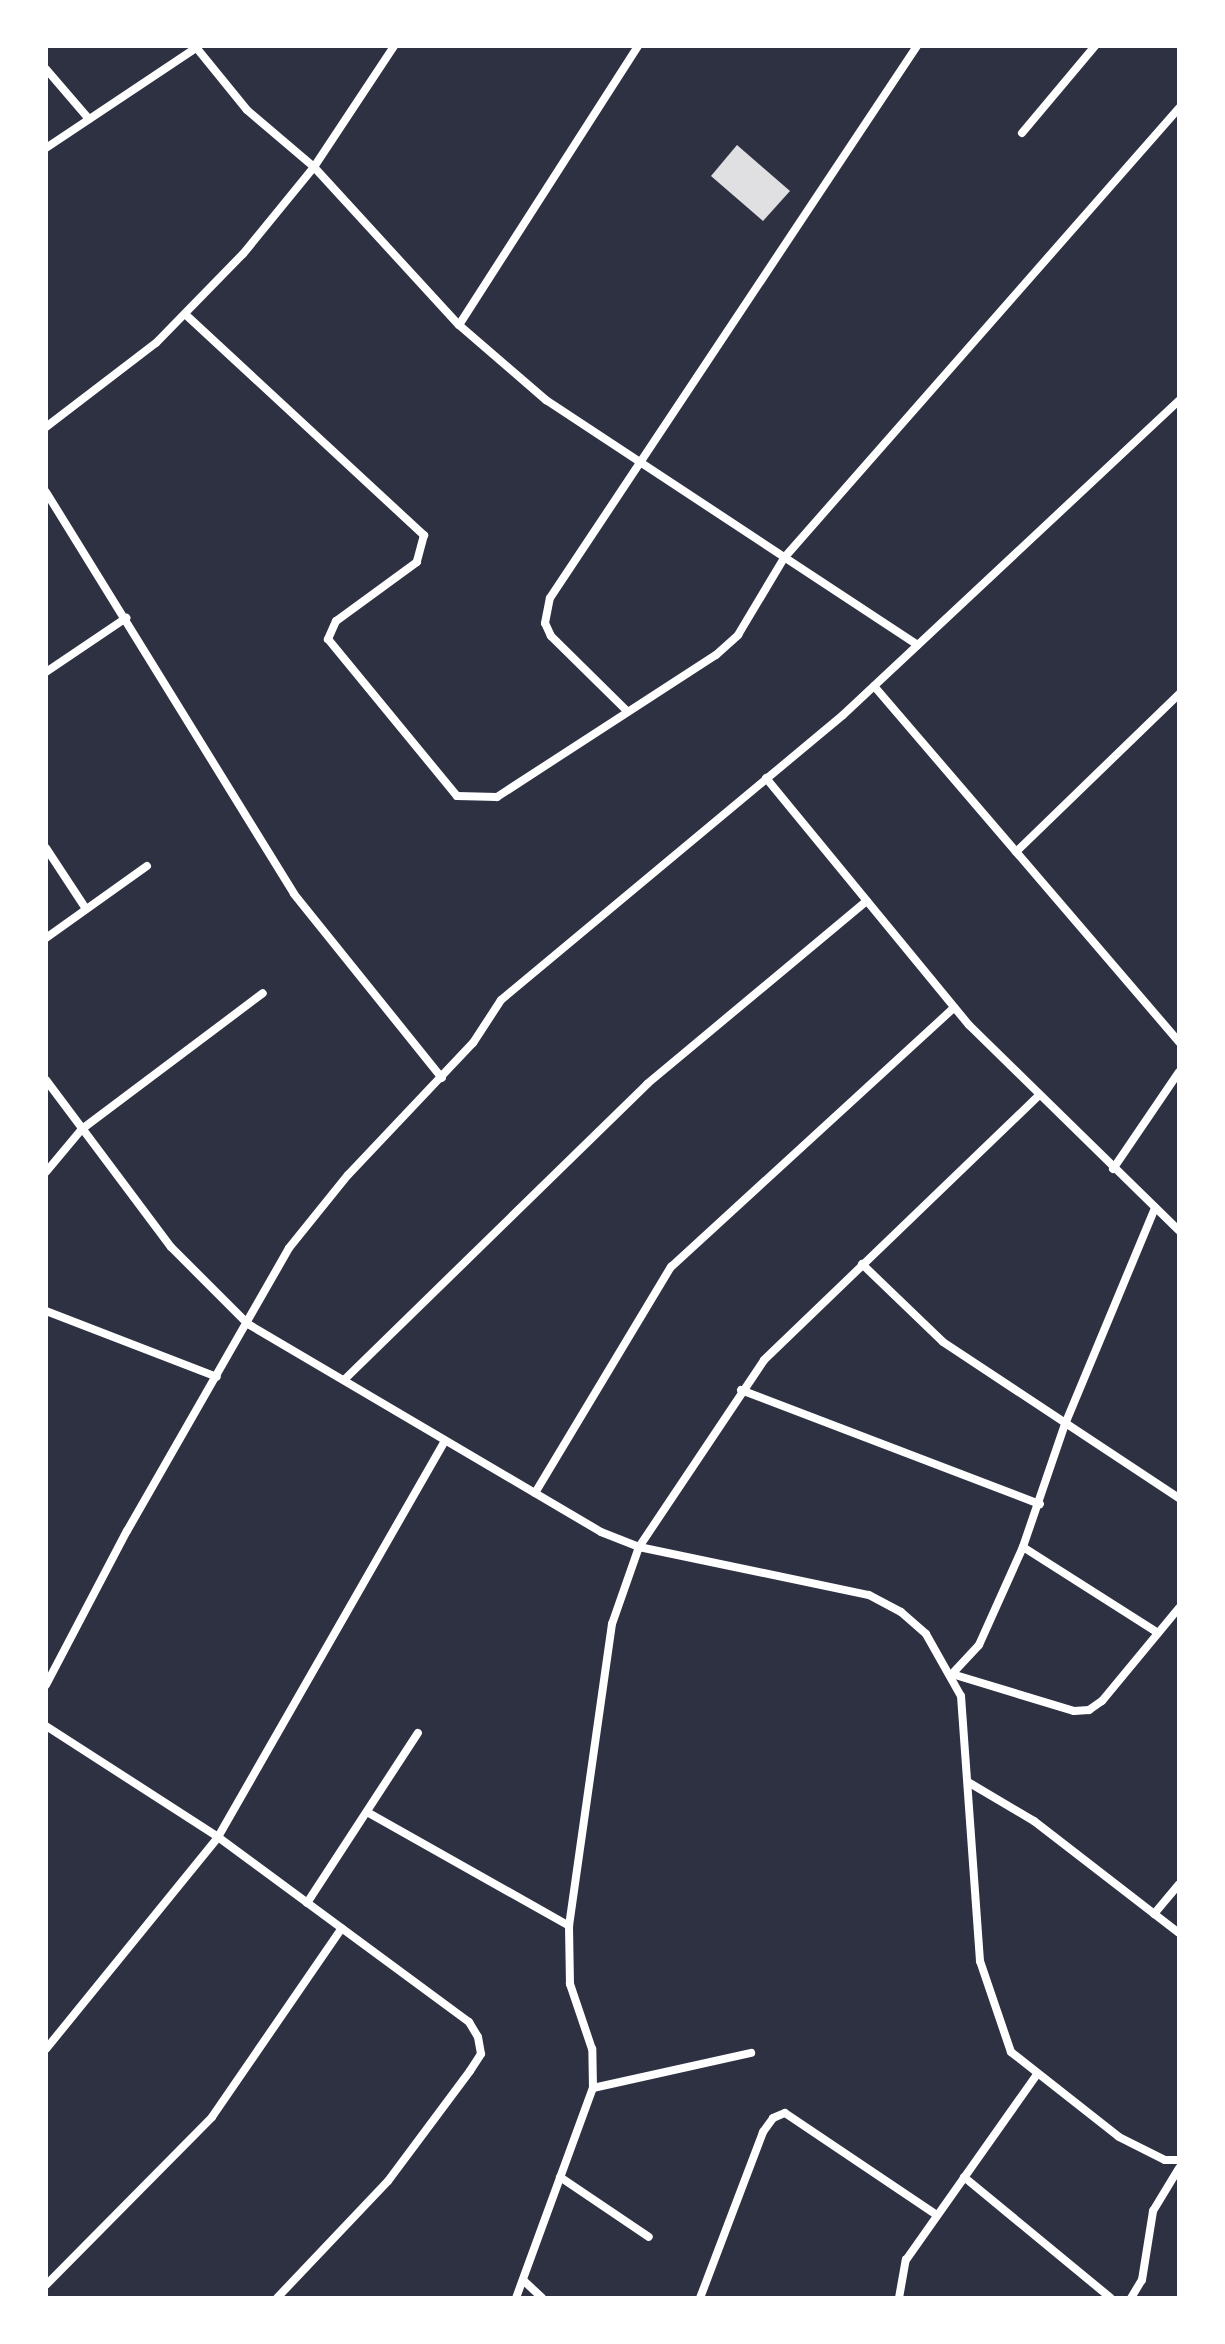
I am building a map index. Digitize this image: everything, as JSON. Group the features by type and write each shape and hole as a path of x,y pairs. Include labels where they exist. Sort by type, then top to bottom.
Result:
{"street":[{"path":"46,426 156,343 243,254 314,167 394,46"},
{"path":"459,325 638,46"},
{"path":"627,711 551,636 545,611 917,46"},
{"path":"1022,133 1095,46"},
{"path":"46,148 196,47 247,110 314,167 459,325 546,400 918,645"},
{"path":"46,69 89,119"},
{"path":"185,314 424,535 417,562 336,621 328,639 457,796 497,797 716,655 738,635 784,558 1178,113"},
{"path":"46,1685 289,1248 348,1175 473,1043 501,1000 874,686 1179,401"},
{"path":"46,492 294,894 442,1078"},
{"path":"46,672 126,618"},
{"path":"874,686 1179,1042"},
{"path":"1016,852 1179,694"},
{"path":"766,778 954,1008 1037,1097 1179,1231"},
{"path":"46,848 86,909"},
{"path":"46,938 147,866"},
{"path":"344,1380 647,1084 867,901"},
{"path":"46,1172 82,1129 263,993"},
{"path":"535,1493 671,1267 954,1008"},
{"path":"1113,1169 1179,1072"},
{"path":"46,1080 171,1247 248,1324 535,1493 639,1547 869,1595 901,1612 926,1634 952,1674 961,1696 980,1961 1011,2052 1119,2137 1165,2160 1179,2160"},
{"path":"516,2298 593,2088 592,2049 570,1984 569,1926 612,1624 639,1547 741,1390 764,1360 1037,1097"},
{"path":"952,1674 979,1645 1023,1547 1065,1424 1155,1208"},
{"path":"862,1264 922,1326 1179,1498"},
{"path":"46,1311 217,1377"},
{"path":"741,1390 1040,1504"},
{"path":"46,2049 218,1837 445,1440"},
{"path":"1023,1547 1158,1633"},
{"path":"952,1674 1074,1711 1089,1710 1102,1701 1179,1608"},
{"path":"46,1726 218,1837 469,2022 481,2054 357,2220 277,2298"},
{"path":"307,1903 418,1733"},
{"path":"968,1782 1034,1821 1179,1933"},
{"path":"367,1812 569,1926"},
{"path":"1154,1914 1179,1884"},
{"path":"46,2285 212,2117 342,1928"},
{"path":"593,2088 751,2053"},
{"path":"899,2298 906,2260 1037,2074"},
{"path":"700,2298 763,2132 773,2118 785,2113 937,2215"},
{"path":"1131,2298 1142,2280 1153,2211 1179,2168"},
{"path":"560,2177 649,2237"},
{"path":"964,2177 1111,2298"},
{"path":"523,2280 542,2298"}],"building":[{"path":"737,145 790,191 763,221 711,176"}]}
